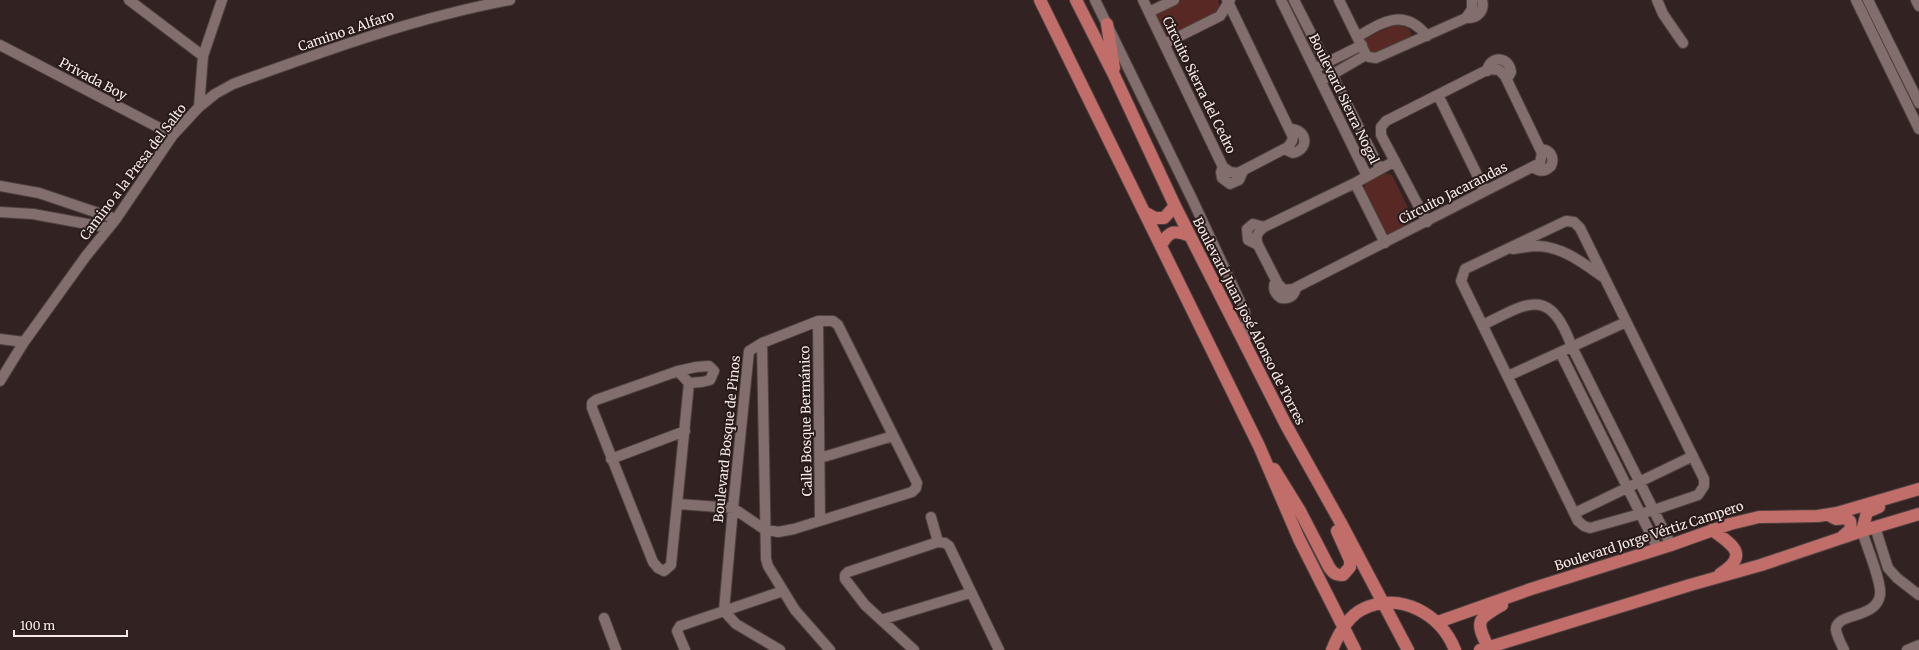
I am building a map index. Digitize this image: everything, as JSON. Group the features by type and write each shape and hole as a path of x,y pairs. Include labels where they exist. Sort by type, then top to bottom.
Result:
{"main road":[{"path":"1040,0 1146,213 1259,446 1299,539 1355,650"},
{"name":"Boulevard Juan José Alonso de Torres","path":"1076,0 1114,75 1175,206 1245,345 1286,425 1385,604 1408,650"},
{"path":"1107,24 1114,75"},
{"path":"1146,213 1155,218 1164,218 1175,206"},
{"path":"1161,245 1171,233 1181,233 1190,236"},
{"path":"1259,446 1294,499 1329,567 1333,573 1343,575 1350,567 1350,560 1315,477"},
{"name":"Boulevard Jorge Vértiz Campero","path":"1438,622 1530,589 1671,545 1712,530 1759,517 1830,514 1919,489"},
{"path":"1862,531 1864,518 1869,510 1896,501 1904,494"},
{"path":"1830,514 1836,519 1846,518 1850,521 1851,528 1841,538"},
{"path":"1530,589 1485,614 1480,619 1479,624 1484,648 1761,565 1862,531 1919,514"},
{"path":"1712,530 1732,544 1736,555 1732,565 1712,579"},
{"path":"1332,650 1336,638 1344,626 1362,609 1397,603 1412,606 1426,613 1438,622 1446,631 1455,650"}],"street":[{"path":"129,0 203,56"},
{"name":"Camino a la Presa del Salto","path":"0,381 24,342 52,303 116,219 173,136 198,107 203,56 222,0"},
{"name":"Camino a Alfaro","path":"198,107 233,84 368,36 439,15 510,0"},
{"path":"1095,0 1245,312 1245,345"},
{"name":"Circuito Sierra del Cedro","path":"1143,0 1223,167 1232,173 1243,171 1284,149 1292,141 1293,137 1229,1"},
{"path":"1149,12 1174,0"},
{"name":"Boulevard Sierra Nogal","path":"1281,0 1367,176 1380,169 1294,0"},
{"path":"1339,0 1369,57 1376,58 1466,18 1471,18 1480,14 1482,9 1482,0"},
{"path":"1466,18 1472,9 1472,0"},
{"path":"1657,0 1663,14 1683,43"},
{"path":"1856,0 1919,129"},
{"path":"1868,0 1919,104"},
{"path":"1916,0 1919,6"},
{"path":"1164,44 1220,16 1229,1"},
{"path":"1321,81 1331,75 1388,21 1396,18 1408,20 1414,23 1427,36"},
{"name":"Privada Boy","path":"0,45 173,136"},
{"path":"1315,68 1362,46"},
{"name":"Circuito Jacarandas","path":"1367,176 1264,227 1257,234 1258,245 1281,288 1284,290 1289,290 1296,287 1427,222 1533,167 1542,160 1541,149 1507,80 1499,70 1494,69 1438,95 1383,124 1381,135 1395,161"},
{"path":"1438,95 1485,191"},
{"path":"1344,128 1356,123"},
{"path":"1353,146 1365,140"},
{"path":"1380,169 1395,161 1427,222"},
{"path":"1355,183 1384,243"},
{"path":"0,186 39,193 116,219"},
{"path":"0,212 33,214 109,228"},
{"path":"1566,221 1574,222 1580,228 1704,479 1704,486 1698,495 1641,514 1590,528 1584,526 1578,521 1461,281 1465,269 1505,250 1566,221"},
{"path":"1505,250 1538,246 1554,249 1582,262 1604,278"},
{"path":"1483,325 1527,305 1542,305 1554,311 1562,322 1572,347 1671,545"},
{"path":"678,504 733,508 764,529 778,532 794,529 912,492 916,488 917,483 838,324 833,321 818,321 762,343"},
{"name":"Calle Bosque Bermánico","path":"818,321 820,520"},
{"path":"1508,376 1626,322"},
{"path":"0,339 24,342"},
{"name":"Boulevard Bosque de Pinos","path":"724,611 749,351 762,343"},
{"name":"Boulevard Bosque de Pinos","path":"762,343 764,529 766,559 768,566 795,610 830,650"},
{"path":"1560,352 1658,549"},
{"path":"678,371 689,383 671,565 664,571 658,568 653,562 611,459 592,408 592,403 596,400 678,371 709,366 714,371 710,380 689,383"},
{"path":"744,412 753,409 762,412"},
{"path":"611,459 685,431"},
{"path":"820,458 893,436"},
{"path":"1575,513 1693,456"},
{"path":"931,517 938,542"},
{"path":"1875,527 1888,568 1897,578 1919,594"},
{"path":"1844,650 1836,631 1836,626 1842,619 1862,614 1874,608 1878,602 1880,592 1862,531"},
{"path":"914,650 865,605 845,579 845,575 848,572 938,542 945,542 949,546 970,593 999,650"},
{"path":"1875,572 1888,568"},
{"path":"685,650 677,631 678,628 783,591"},
{"path":"881,620 970,593"},
{"path":"724,611 736,624 780,650"},
{"path":"604,618 616,650"},
{"path":"1907,650 1919,645"}],"shaded area":[{"path":"1182,0 1218,0 1220,7 1216,12 1174,33 1164,35 1155,15"},
{"path":"1391,26 1405,27 1410,31 1411,38 1371,55 1364,43 1365,39"},
{"path":"1385,173 1392,175 1413,218 1409,225 1389,234 1385,233 1363,188 1366,183"}]}
